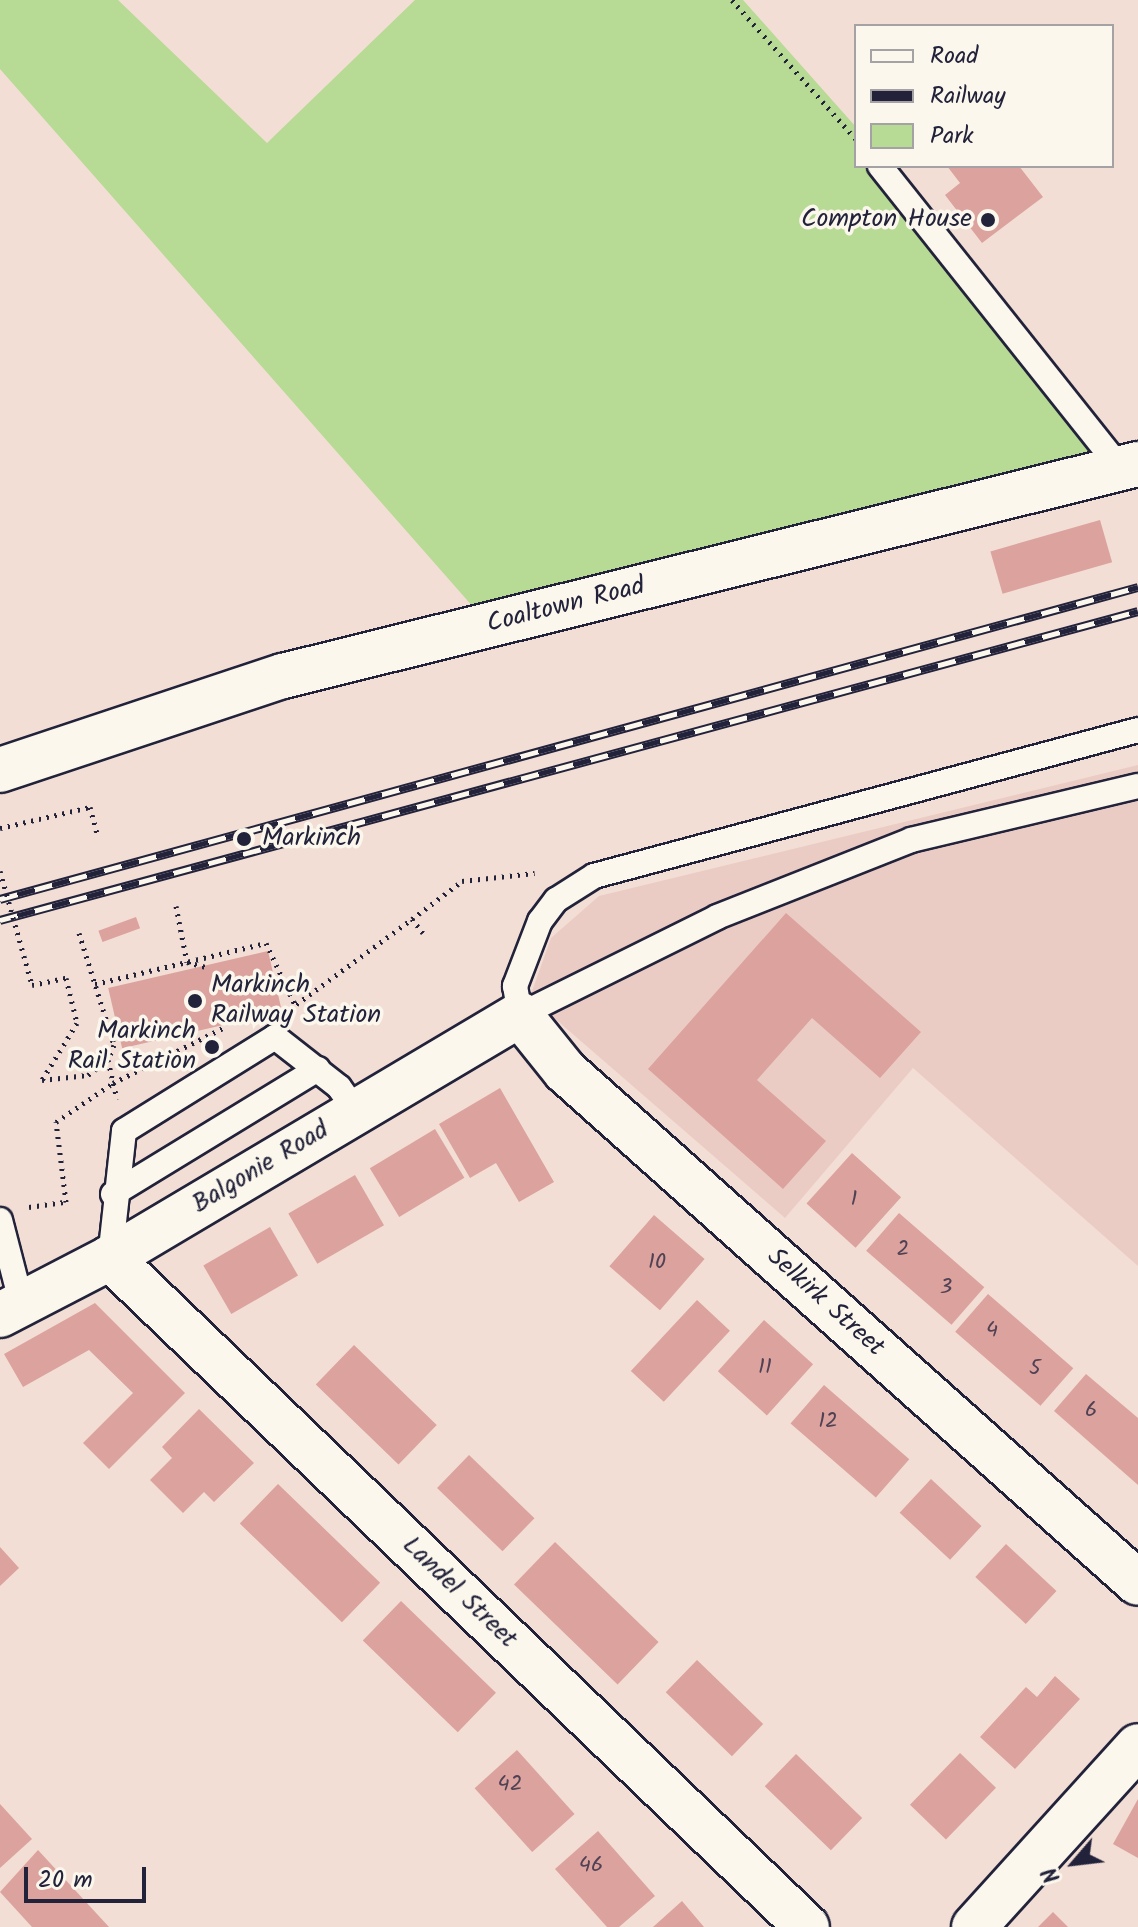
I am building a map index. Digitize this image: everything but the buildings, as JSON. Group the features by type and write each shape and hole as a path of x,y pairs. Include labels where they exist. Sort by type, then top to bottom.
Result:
{"street":[{"name":"Coaltown Road","path":"0,770 283,676 1130,466"},
{"name":"Balgonie Road","path":"11,1310 110,1258 520,1015"},
{"name":"Selkirk Street","path":"520,1015 565,1071 1138,1583"},
{"name":"Landel Street","path":"110,1258 807,1927"},
{"path":"974,1927 1138,1746"}],"lane":[{"path":"882,168 1130,466"},
{"path":"1138,730 594,876 556,900 535,930 515,986 520,1015 717,917 911,840 1138,786"},
{"path":"110,1258 113,1194 124,1131 275,1037 318,1069 356,1111"},
{"path":"113,1194 318,1069"},
{"path":"7,1214 11,1310"}],"path":[{"path":"732,0 854,137"},
{"path":"0,828 90,807 97,834"},
{"path":"0,871 32,985 66,978 77,1023 42,1080 88,1075 108,1060 114,1045 79,933"},
{"path":"176,906 187,962"},
{"path":"95,984 266,943 296,1007 412,919"},
{"path":"187,962 206,967"},
{"path":"7,1214 66,1202 56,1122 113,1083"}],"shaded area":[{"path":"1138,765 1138,1266 913,1068 785,1218 530,997 551,938 599,896"}],"green space":[{"path":"0,0 118,0 267,143 415,0 743,0 854,125 854,168 892,168 1121,469 489,625 0,69"}],"railway":[{"path":"0,899 1138,587"},
{"path":"0,920 1138,611"}],"place":[{"name":"Compton House","path":"988,220"},
{"name":"Markinch","path":"244,839"},
{"name":"Markinch Railway Station","path":"195,1001"},
{"name":"Markinch Rail Station","path":"212,1047"}]}
